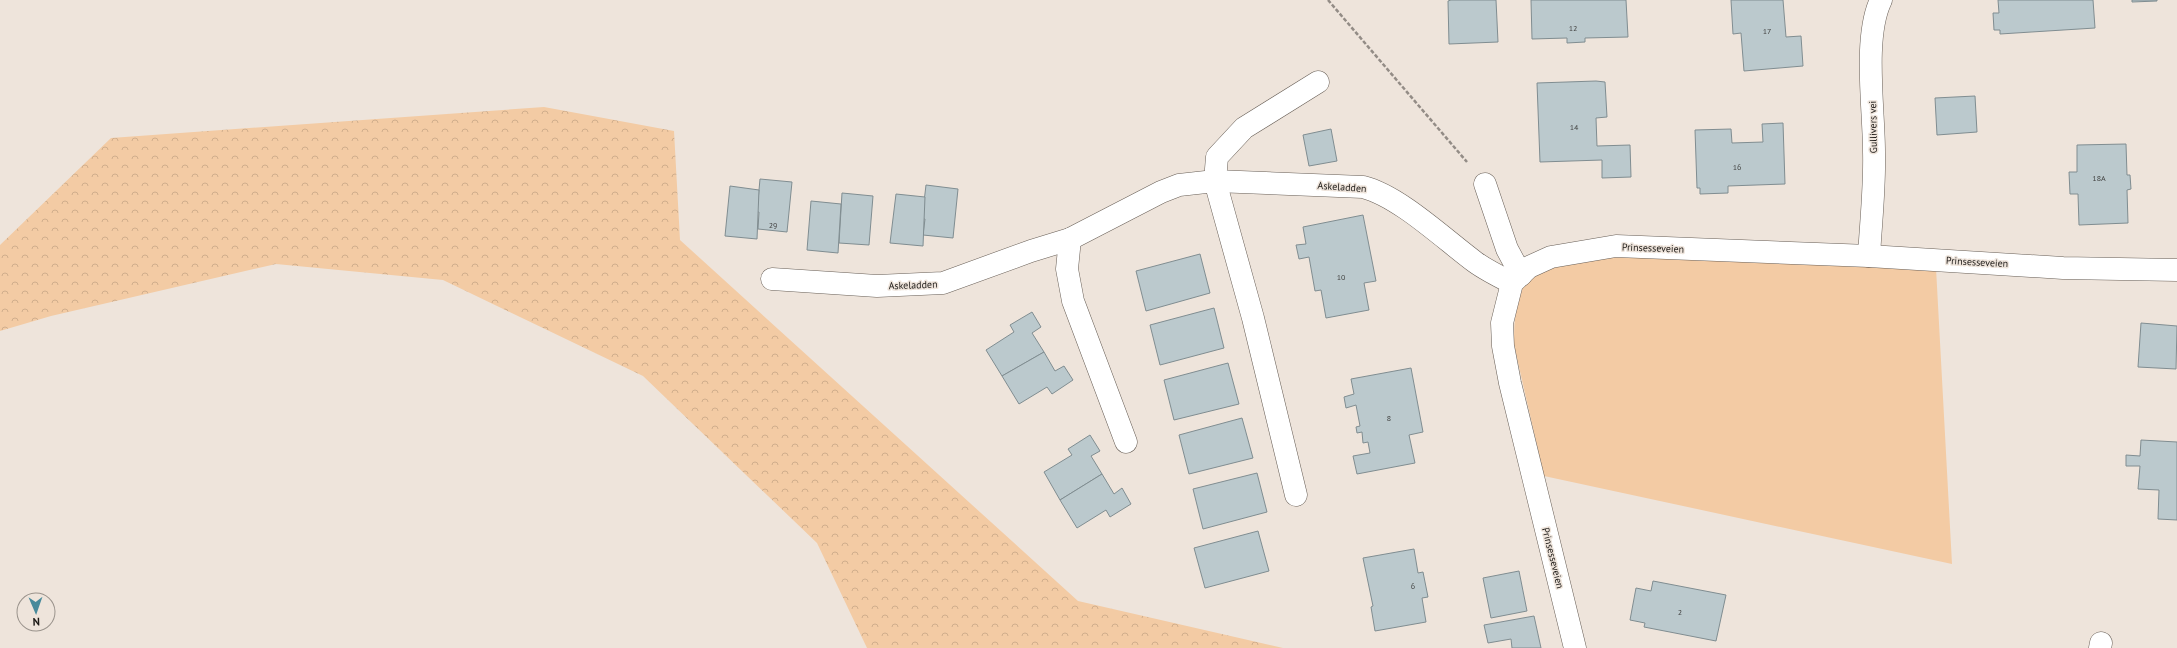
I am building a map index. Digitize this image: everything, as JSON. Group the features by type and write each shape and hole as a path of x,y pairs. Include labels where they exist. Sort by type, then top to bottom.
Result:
{"street":[{"name":"Gullivers vei","path":"1869,256 1874,154 1871,39 1876,12 1881,0"},
{"path":"1296,495 1253,318 1215,181 1216,157 1244,128 1318,82"},
{"name":"Askeladden","path":"772,280 877,286 943,283 1031,251 1070,239 1161,192 1179,185 1215,181 1363,186 1390,198 1477,264 1517,279"},
{"path":"1485,184 1517,279"},
{"path":"1070,239 1067,269 1073,301 1126,442"},
{"name":"Prinsesseveien","path":"1575,648 1506,360 1502,323 1517,279 1529,267 1551,257 1616,246 1869,256 2063,268 2177,270"}],"path":[{"path":"1328,0 1485,184"}],"green space":[{"path":"544,107 674,131 680,240 1078,601 1283,648 867,648 817,543 643,376 443,280 276,264 51,316 0,331 0,245 111,138"},
{"path":"1618,253 1936,268 1952,564 1544,476 1514,345 1515,316 1519,296 1528,279 1534,273 1543,268 1563,262"}],"building":[{"path":"1496,0 1498,42 1449,44 1448,1"},
{"path":"1531,0 1626,0 1628,37 1585,38 1585,42 1567,43 1567,38 1532,39"},
{"path":"1731,0 1783,0 1786,37 1801,36 1803,66 1744,71 1741,33 1733,34"},
{"path":"1998,0 2093,0 2095,28 2000,34 2000,30 1994,30 1993,13 1999,13"},
{"path":"2132,0 2157,0 2157,1 2132,2"},
{"path":"1605,82 1607,117 1596,118 1597,146 1630,145 1631,177 1602,178 1602,160 1540,162 1537,83"},
{"path":"1975,96 1977,132 1937,135 1935,98"},
{"path":"1783,123 1785,184 1728,186 1728,193 1700,194 1700,188 1697,188 1695,130 1731,129 1732,143 1763,142 1762,124"},
{"path":"1331,129 1337,161 1309,166 1303,135"},
{"path":"2126,144 2127,175 2130,175 2131,189 2127,190 2128,223 2079,225 2078,194 2070,194 2069,172 2077,172 2077,145"},
{"path":"760,179 792,182 787,232 758,229 759,212 757,212"},
{"path":"926,185 958,189 953,238 923,235 925,219 922,219"},
{"path":"730,186 759,190 757,239 725,236"},
{"path":"842,193 873,196 869,245 839,243"},
{"path":"896,194 925,197 923,246 890,243"},
{"path":"811,201 841,204 838,253 807,250"},
{"path":"1363,215 1376,281 1364,283 1369,310 1326,318 1321,290 1315,291 1309,257 1299,259 1296,245 1306,244 1303,227"},
{"path":"1200,254 1210,293 1146,311 1136,271"},
{"path":"1214,308 1224,348 1160,365 1150,325"},
{"path":"1032,312 1041,327 1032,333 1044,352 1002,376 986,350 1014,332 1010,325"},
{"path":"2141,323 2177,326 2176,369 2138,367"},
{"path":"1044,352 1055,371 1064,366 1073,380 1052,394 1047,387 1019,404 1002,376"},
{"path":"1228,363 1239,404 1174,420 1164,380"},
{"path":"1411,368 1423,432 1409,435 1415,463 1357,474 1353,456 1370,453 1368,442 1363,443 1362,432 1357,433 1356,427 1360,426 1356,405 1346,408 1344,397 1354,394 1351,379"},
{"path":"1242,418 1253,458 1189,474 1179,435"},
{"path":"1090,435 1100,451 1091,456 1102,474 1060,500 1044,472 1072,455 1068,449"},
{"path":"2141,440 2177,442 2177,520 2158,519 2159,490 2138,489 2140,466 2126,466 2126,455 2140,456"},
{"path":"1257,473 1267,512 1203,529 1193,489"},
{"path":"1102,474 1114,494 1122,488 1131,504 1110,517 1106,510 1077,528 1060,500"},
{"path":"1258,531 1269,571 1205,588 1194,548"},
{"path":"1414,549 1418,573 1423,572 1428,597 1422,598 1426,622 1375,631 1371,607 1373,606 1363,558"},
{"path":"1519,571 1527,611 1491,618 1483,578"},
{"path":"1653,581 1726,595 1716,641 1644,627 1645,623 1630,620 1636,588 1651,591"},
{"path":"1534,616 1541,648 1512,648 1511,639 1488,643 1484,625"}]}
